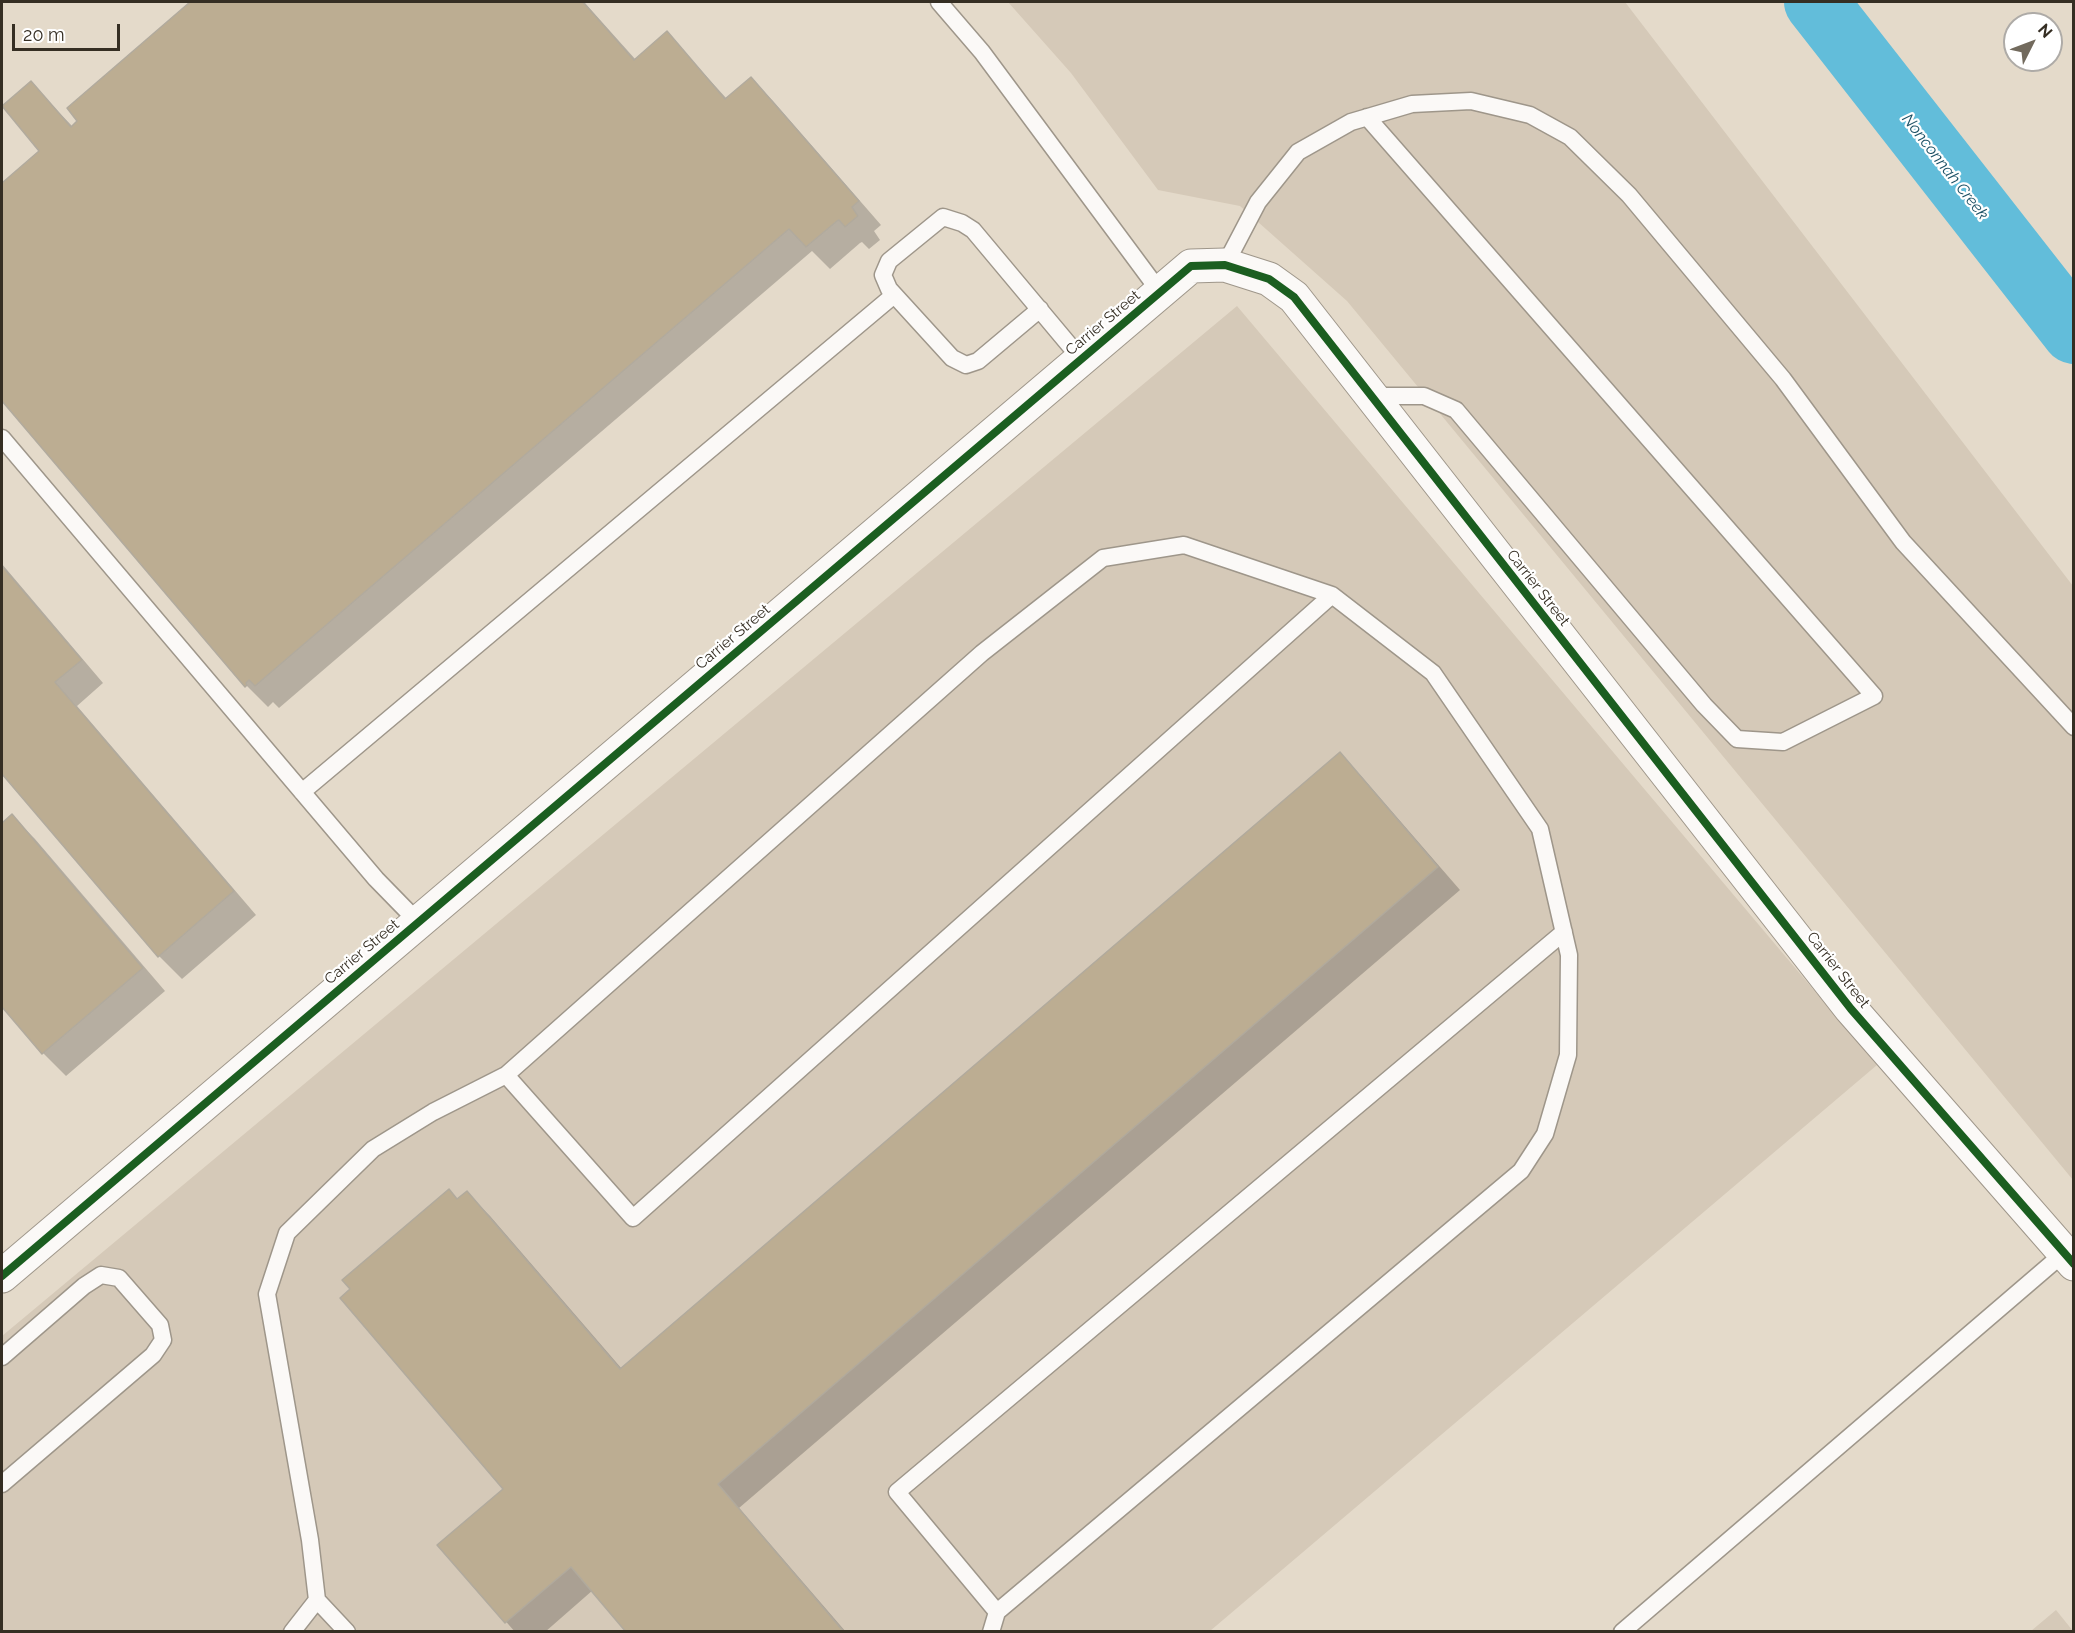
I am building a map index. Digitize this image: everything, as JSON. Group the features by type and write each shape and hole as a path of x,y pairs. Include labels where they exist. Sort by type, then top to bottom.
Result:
{"street":[{"name":"Carrier Street","path":"2,1276 1191,266 1225,265 1269,279 1294,297 1851,1009 2069,1258"}],"lane":[{"path":"939,2 982,52 1160,292"},
{"path":"1225,265 1258,202 1298,152 1351,122 1412,104 1471,101 1530,115 1570,137 1629,195 1783,380 1903,542 2073,727"},
{"path":"1367,117 1874,696 1783,742 1737,739 1704,705 1456,410 1424,396 1372,396"},
{"path":"1040,309 978,360 966,364 952,358 889,289 884,275 889,261 943,216 962,223 973,230 1040,309 1081,359"},
{"path":"302,792 894,295"},
{"path":"2,438 376,879 418,922"},
{"path":"347,1632 317,1600 310,1540 267,1294 287,1233 373,1149 433,1112 506,1075 982,653 1103,558 1184,545 1332,596 1433,673 1540,829 1569,955 1568,1055 1545,1134 1521,1172 997,1612 991,1632"},
{"path":"506,1075 633,1218 1332,596"},
{"path":"997,1612 897,1492 1564,932"},
{"path":"1622,1632 2069,1258"},
{"path":"2,1357 84,1286 101,1275 119,1278 160,1325 163,1341 153,1355 2,1484"},
{"path":"292,1632 317,1600"}],"shaded area":[{"path":"1008,2 1625,2 2073,586 2073,1180 1347,301 1240,206 1158,190 1071,73"},
{"path":"1237,306 1877,1065 1210,1631 2,1632 2,1336"},
{"path":"2056,1610 2073,1631 2031,1631"}],"building":[{"path":"190,2 583,2 634,60 667,31 725,99 751,77 859,201 852,207 858,216 845,227 839,220 837,221 806,247 789,229 255,686 249,680 245,687 2,401 2,183 39,151 2,106 31,81 71,127 77,121 67,108"},
{"path":"2,566 82,660 55,682 234,891 158,957 2,774"},
{"path":"1340,752 1438,867 718,1484 844,1632 626,1632 571,1567 505,1623 437,1545 503,1489 340,1298 350,1289 342,1280 449,1189 457,1199 467,1191 620,1369"},
{"path":"12,814 143,968 42,1054 2,1007 2,823"}],"waterway":[{"name":"Nonconnah Creek","path":"1816,2 2074,332"}],"cycle path":[{"path":"2,1276 1191,266 1225,265 1269,279 1294,297 1851,1009 2074,1264"}]}
